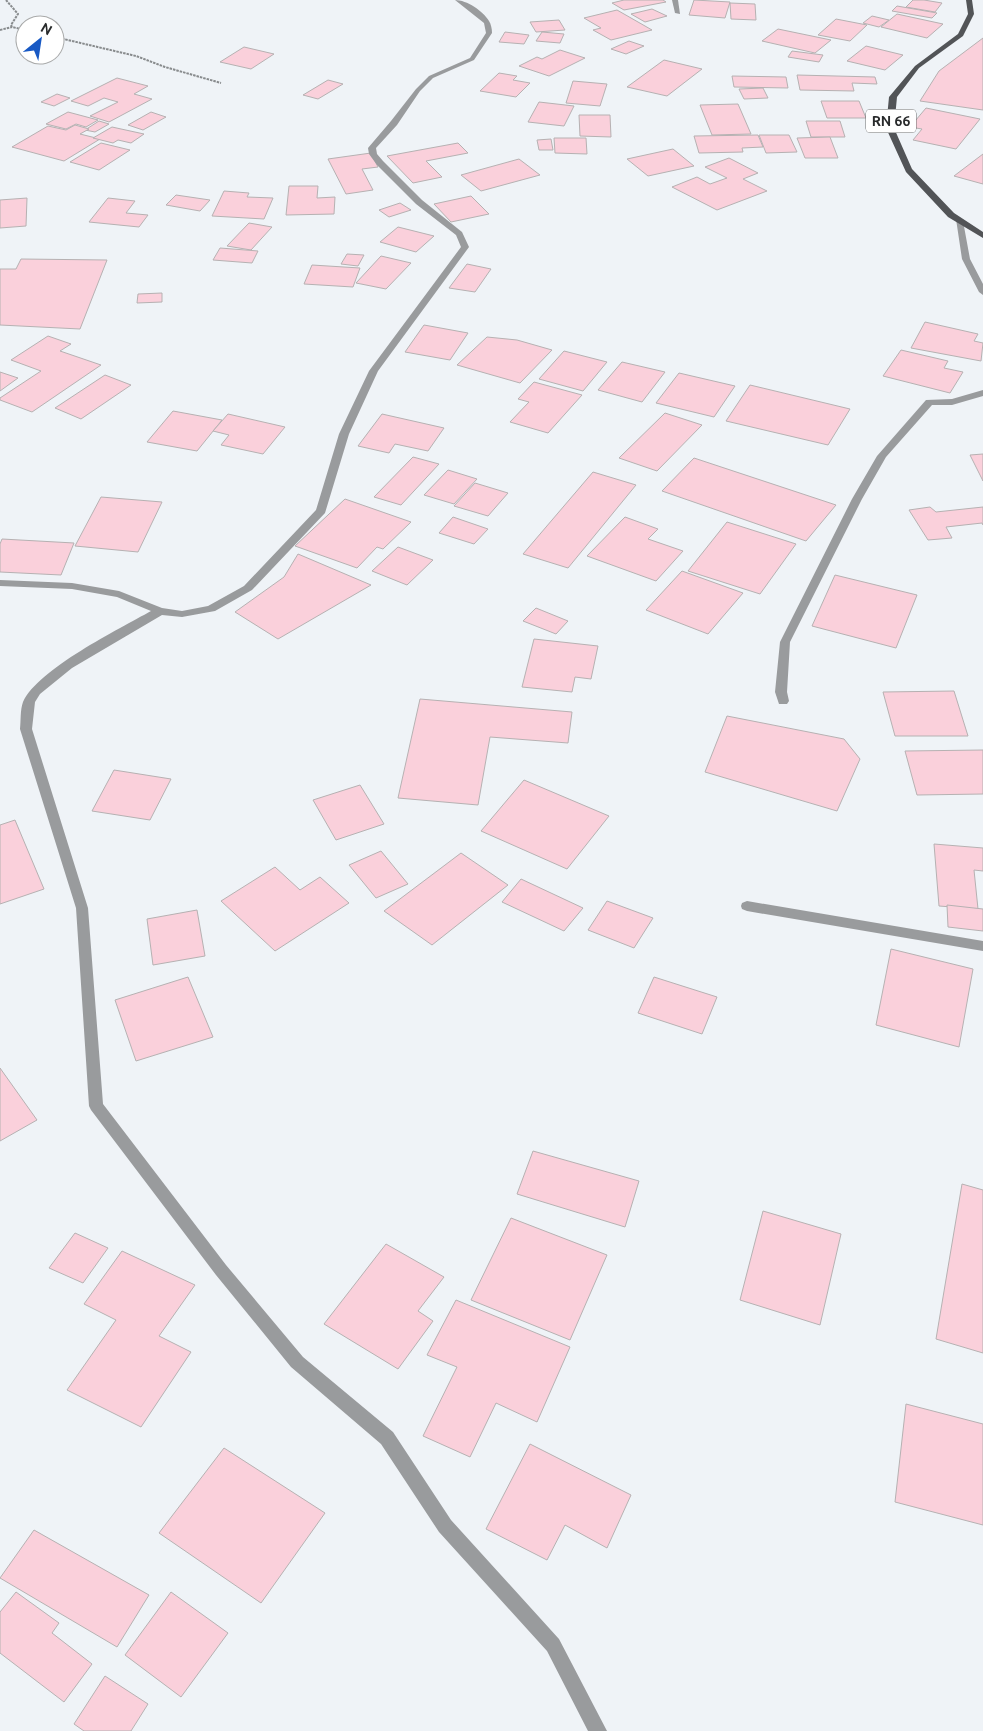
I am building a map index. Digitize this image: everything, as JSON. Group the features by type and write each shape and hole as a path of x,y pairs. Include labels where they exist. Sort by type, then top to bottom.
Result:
{"main road":[{"name":"RN 66","path":"969,0 971,14 961,35 917,67 893,97 890,128 909,170 951,215 983,236"}],"street":[{"path":"0,583 72,586 119,594 160,611 182,614 211,610 248,588 321,511 344,434 374,371 465,247 460,234 419,202 380,163 373,154 372,148 394,123 418,90 431,77 472,59 481,47 489,33 487,22 474,10 458,0"},
{"path":"675,0 678,13"},
{"path":"959,221 966,259 983,292"},
{"path":"783,701 781,692 785,642 857,499 882,456 929,402 952,402 983,393"},
{"path":"160,611 106,641 45,681 29,702 26,729 82,908 96,1106 221,1270 297,1362 387,1438 445,1526 554,1645 598,1731"},
{"path":"747,906 983,946"}],"path":[{"path":"6,0 18,14 12,27"},
{"path":"0,30 15,28"},
{"path":"65,39 136,56 164,67 221,83"}],"building":[{"path":"624,0 663,0 666,2 624,10 612,3"},
{"path":"694,0 730,2 725,18 689,15"},
{"path":"913,0 942,3 935,12 906,7"},
{"path":"730,3 755,4 756,20 731,19"},
{"path":"897,6 937,13 932,18 892,11"},
{"path":"652,9 667,16 645,22 631,14"},
{"path":"617,10 652,30 611,40 593,30 601,28 584,18"},
{"path":"897,14 943,24 927,38 881,27"},
{"path":"872,16 889,20 879,27 863,23"},
{"path":"836,19 867,25 850,41 818,35"},
{"path":"559,20 565,30 536,32 530,22"},
{"path":"778,29 831,40 815,53 762,41"},
{"path":"505,32 529,35 524,44 499,42"},
{"path":"542,32 564,34 560,43 536,41"},
{"path":"983,38 983,110 920,101 939,71"},
{"path":"629,41 644,46 626,54 611,49"},
{"path":"866,46 903,55 885,70 847,61"},
{"path":"244,47 274,54 251,69 220,62"},
{"path":"560,50 585,58 549,76 519,66 537,57 542,59"},
{"path":"792,51 823,55 819,62 788,57"},
{"path":"664,60 702,69 667,96 627,87"},
{"path":"499,73 517,76 513,80 530,83 516,97 480,91"},
{"path":"797,75 875,77 877,84 852,83 854,91 800,90"},
{"path":"732,76 786,77 788,88 734,87"},
{"path":"117,78 148,86 134,94 152,99 109,122 90,116 118,102 104,98 88,106 71,101"},
{"path":"328,80 343,84 318,99 303,95"},
{"path":"573,81 607,84 600,106 566,103"},
{"path":"763,88 768,98 744,99 739,89"},
{"path":"57,94 70,98 54,106 41,102"},
{"path":"821,101 859,101 866,118 827,118"},
{"path":"539,102 574,106 564,126 528,122"},
{"path":"738,104 751,134 712,135 700,105"},
{"path":"926,108 980,119 956,149 913,140 922,129 910,127"},
{"path":"68,112 98,120 86,127 76,124 66,129 46,124"},
{"path":"151,112 166,117 143,130 128,125"},
{"path":"579,115 610,115 611,137 580,136"},
{"path":"99,121 109,124 95,132 85,130"},
{"path":"806,121 840,121 845,137 811,137"},
{"path":"75,125 89,129 80,134 100,139 64,161 12,147 48,126 66,130"},
{"path":"112,127 144,134 131,143 118,140 113,143 93,138"},
{"path":"758,135 763,147 742,148 743,152 699,153 694,136"},
{"path":"759,135 789,135 797,152 766,153"},
{"path":"830,137 838,158 805,158 797,138"},
{"path":"554,138 586,138 587,154 555,153"},
{"path":"551,139 553,150 539,150 537,140"},
{"path":"101,143 130,150 99,170 70,162"},
{"path":"458,143 468,153 426,161 442,177 413,183 387,156"},
{"path":"673,149 694,166 648,176 627,159"},
{"path":"371,153 378,167 362,169 373,190 346,194 328,159"},
{"path":"983,154 983,184 954,176"},
{"path":"729,158 758,173 743,179 767,191 717,210 672,187 697,177 710,184 727,178 705,167"},
{"path":"519,159 540,175 481,191 461,175"},
{"path":"289,186 318,186 317,198 335,197 334,214 286,215"},
{"path":"224,191 249,193 247,197 273,198 264,219 212,216"},
{"path":"176,195 210,200 200,211 166,205"},
{"path":"471,196 489,214 451,222 434,204"},
{"path":"27,198 26,226 0,228 0,200"},
{"path":"108,198 135,201 126,213 148,215 139,227 89,222"},
{"path":"400,203 411,210 389,217 379,210"},
{"path":"249,223 272,227 251,250 227,246"},
{"path":"398,227 434,236 416,252 380,242"},
{"path":"220,248 258,251 252,263 213,260"},
{"path":"347,254 364,255 358,266 341,264"},
{"path":"381,256 411,263 386,289 356,283"},
{"path":"21,259 107,260 80,329 0,325 0,269 16,269"},
{"path":"467,264 491,269 475,292 449,288"},
{"path":"312,265 360,268 353,287 304,284"},
{"path":"162,293 162,302 137,303 138,294"},
{"path":"925,322 978,334 974,341 983,343 981,361 911,348"},
{"path":"424,325 468,333 450,360 405,352"},
{"path":"48,336 71,344 60,351 101,365 32,412 0,400 0,398 41,371 11,360"},
{"path":"487,337 517,340 552,350 520,383 457,365"},
{"path":"901,350 948,361 944,368 963,372 950,393 883,376"},
{"path":"564,351 607,362 583,391 539,379"},
{"path":"622,362 665,372 642,402 598,390"},
{"path":"0,372 18,378 0,391"},
{"path":"679,373 735,386 714,417 656,403"},
{"path":"105,375 131,385 81,419 55,408"},
{"path":"534,382 582,395 548,433 510,422 529,402 518,399"},
{"path":"750,385 850,409 828,445 726,421"},
{"path":"173,411 222,420 197,451 147,442"},
{"path":"665,413 702,425 657,471 619,458"},
{"path":"228,414 285,427 263,454 221,445 229,435 213,431"},
{"path":"382,414 444,428 428,451 395,444 389,453 358,446"},
{"path":"983,454 983,481 970,455"},
{"path":"413,457 439,464 401,505 374,497"},
{"path":"694,458 836,505 806,541 662,491"},
{"path":"448,470 477,479 454,504 424,495"},
{"path":"593,472 636,485 568,568 523,554"},
{"path":"475,483 508,493 488,516 454,506"},
{"path":"101,497 162,502 138,552 75,546"},
{"path":"345,499 411,522 383,549 377,547 357,568 295,546"},
{"path":"930,507 936,512 983,507 983,525 982,523 946,527 952,538 928,540 909,510"},
{"path":"453,517 488,529 474,544 439,533"},
{"path":"625,517 658,529 648,539 683,551 656,581 587,556"},
{"path":"727,522 796,544 760,594 688,571"},
{"path":"2,539 74,543 61,575 0,572 0,544"},
{"path":"398,547 433,560 407,585 372,571"},
{"path":"298,554 371,585 278,639 235,612 284,577"},
{"path":"682,571 743,593 708,634 646,610"},
{"path":"835,575 917,595 896,648 812,626"},
{"path":"536,608 568,621 556,634 523,621"},
{"path":"534,639 598,646 591,679 575,677 572,692 522,687"},
{"path":"954,691 968,736 895,736 883,692"},
{"path":"420,699 572,712 568,743 490,737 478,805 398,798"},
{"path":"727,716 844,739 860,759 837,811 705,772"},
{"path":"983,750 983,794 917,795 905,751"},
{"path":"114,770 171,779 150,820 92,811"},
{"path":"524,780 609,816 567,869 481,831"},
{"path":"360,785 384,824 336,840 313,800"},
{"path":"15,820 44,889 0,904 0,825"},
{"path":"934,844 983,848 983,871 974,870 978,909 939,906"},
{"path":"381,851 408,884 376,898 349,865"},
{"path":"461,853 508,885 432,945 384,911"},
{"path":"275,867 300,890 320,877 349,903 275,951 221,901"},
{"path":"521,879 583,908 564,931 502,902"},
{"path":"607,901 653,918 634,948 588,930"},
{"path":"947,905 983,909 983,931 948,927"},
{"path":"197,910 205,956 153,965 147,919"},
{"path":"891,949 973,969 959,1047 876,1025"},
{"path":"188,977 213,1037 136,1061 115,1000"},
{"path":"654,977 717,997 702,1034 638,1013"},
{"path":"0,1068 37,1120 0,1141"},
{"path":"533,1151 639,1181 625,1227 517,1194"},
{"path":"962,1184 983,1190 983,1353 936,1339"},
{"path":"763,1211 841,1234 820,1325 740,1300"},
{"path":"511,1218 607,1255 570,1340 471,1300"},
{"path":"75,1233 108,1248 83,1283 49,1268"},
{"path":"386,1244 444,1277 418,1311 433,1321 398,1369 324,1324"},
{"path":"122,1251 195,1285 159,1336 191,1352 141,1427 67,1390 116,1320 84,1304"},
{"path":"456,1300 570,1347 537,1422 496,1403 470,1457 423,1436 457,1367 427,1355"},
{"path":"906,1404 983,1424 983,1525 895,1502"},
{"path":"530,1444 631,1495 607,1548 565,1525 547,1560 486,1529"},
{"path":"224,1448 325,1513 261,1603 159,1533"},
{"path":"34,1530 149,1595 117,1647 0,1578"},
{"path":"16,1592 59,1623 52,1633 92,1664 64,1702 0,1653 0,1612"},
{"path":"171,1592 228,1633 181,1697 125,1655"},
{"path":"105,1676 148,1704 131,1731 84,1731 74,1724"}]}
